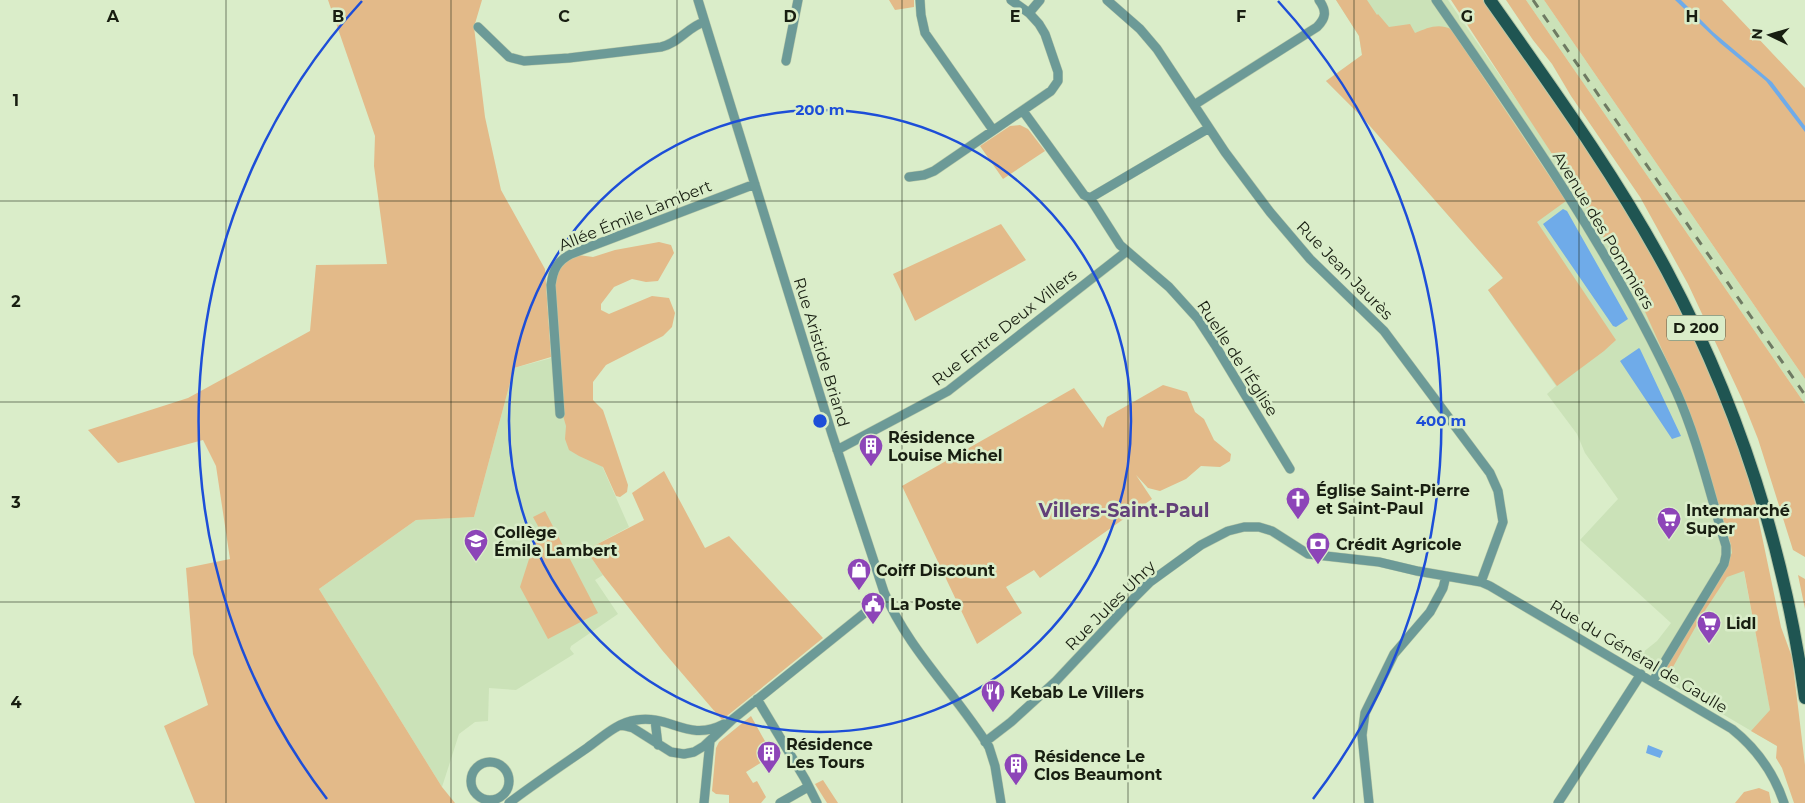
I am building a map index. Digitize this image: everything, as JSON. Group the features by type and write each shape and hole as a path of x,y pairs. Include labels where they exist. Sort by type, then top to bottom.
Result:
{"main road":[{"name":"D 200","path":"1490,0 1575,122 1629,206 1667,271 1698,334 1733,413 1766,514 1792,617 1805,698"}],"street":[{"name":"Rue Aristide Briand","path":"698,0 837,450 886,598 910,638 985,742 994,760 1001,803"},
{"path":"786,61 798,0"},
{"path":"920,0 920,14 925,33 993,130"},
{"path":"908,177 929,173 1051,91 1056,85 1058,77 1057,67 1040,24 1011,0"},
{"path":"1029,13 1040,0"},
{"name":"Rue Jean Jaurès","path":"1106,0 1140,29 1158,48 1209,128 1260,198 1300,247 1384,331 1490,473 1498,491 1503,522 1481,582"},
{"path":"1194,105 1321,23 1325,16 1325,9 1319,0"},
{"name":"Avenue des Pommiers","path":"1436,0 1559,180 1604,254 1676,391 1696,446 1726,546 1726,555 1724,564 1653,681"},
{"path":"478,27 509,57 532,61 667,45 680,39 693,26 704,22"},
{"path":"1022,111 1084,195 1090,198 1115,239 1127,251"},
{"path":"1090,198 1209,128"},
{"name":"Allée Émile Lambert","path":"560,414 551,284 553,272 559,262 571,254 755,184"},
{"name":"Rue Entre Deux Villers","path":"837,450 948,391 1127,251"},
{"name":"Ruelle de l'Église","path":"1127,251 1169,287 1198,319 1290,469"},
{"name":"Rue Jules Uhry","path":"985,742 1011,722 1056,681 1150,582 1201,545 1228,531 1244,527 1259,527 1272,531 1308,554 1372,561 1446,576"},
{"path":"1369,803 1362,735 1363,719 1394,654 1430,612 1443,588 1446,576"},
{"name":"Rue du Général de Gaulle","path":"1446,576 1481,582 1726,725 1747,741 1759,755 1769,769 1784,803"},
{"path":"621,725 633,728 671,752 684,754 694,752 886,598"},
{"path":"1558,803 1641,674"},
{"path":"758,700 806,778 808,787 817,803"},
{"path":"509,803 621,725 634,720 655,720 700,732 716,728 733,719"},
{"path":"655,720 658,745"},
{"path":"704,803 710,741"},
{"path":"496,762 502,765 508,772 509,786 501,800 485,799 473,790 472,775 482,763 496,762"},
{"path":"780,803 808,787"}],"shaded area":[{"path":"328,0 482,0 474,27 485,117 501,190 545,269 551,357 514,368 474,517 416,520 319,589 442,787 455,803 195,803 164,726 208,705 193,654 186,568 230,559 216,466 203,440 118,463 88,430 188,398 310,331 316,265 387,264 374,166 375,136"},
{"path":"889,0 914,0 914,7 895,10"},
{"path":"1336,0 1448,0 1531,121 1618,256 1693,408 1743,567 1777,746 1632,661 1657,641 1671,623 1580,540 1618,499 1585,453 1577,434 1547,394 1556,386 1488,290 1503,278 1363,118 1326,81 1362,55 1359,36"},
{"path":"1336,0 1367,0 1377,15 1389,27 1410,24 1415,33 1437,26 1451,29 1566,201 1537,222 1616,340 1557,386 1488,290 1503,278 1363,118 1326,81 1362,55 1359,36"},
{"path":"1451,0 1483,0 1608,181 1661,271 1711,376 1750,479 1781,627 1792,657 1805,765 1805,803 1794,803 1782,768 1776,758 1777,746 1751,731 1770,710 1744,571 1727,577 1704,612 1669,674 1664,672 1732,553 1689,410 1638,296 1577,192"},
{"path":"1506,0 1526,0 1805,404 1805,557 1793,550 1758,439 1742,399 1688,284 1640,197 1571,96 1552,64"},
{"path":"1526,0 1544,0 1805,379 1805,404"},
{"path":"1544,0 1722,0 1805,88 1805,379"},
{"path":"1020,125 1028,129 1045,151 1003,179 980,146 1010,126"},
{"path":"1001,224 1026,260 915,321 893,274"},
{"path":"659,242 671,245 674,253 658,281 646,282 632,279 614,287 601,304 601,310 609,314 652,296 669,298 675,313 672,327 663,336 606,365 593,382 593,400 603,410 628,485 627,492 620,497 616,496 603,467 569,450 565,439 566,426 559,402 551,285 559,261 571,254 593,257 615,250"},
{"name":"Collège Émile Lambert","path":"570,353 577,409 629,527 586,550 603,575 595,580 618,614 571,646 570,649 574,654 516,690 489,688 488,721 475,722 459,734 442,787 319,589 416,520 474,517 514,368"},
{"path":"1163,385 1187,392 1195,412 1204,419 1214,440 1231,454 1230,461 1220,467 1201,466 1186,479 1160,491 1148,488 1136,475 1152,499 1040,578 1034,570 1006,587 1022,613 977,644 902,486 1074,388 1103,428 1107,417"},
{"path":"664,471 705,548 729,536 823,638 722,720 662,650 603,575 586,550 644,520 632,493"},
{"path":"545,511 598,613 548,639 520,587 539,528 533,517"},
{"path":"1798,575 1805,579 1805,609"},
{"path":"751,716 771,752 760,759 762,762 746,772 753,783 757,781 766,797 761,803 729,803 729,795 716,794 712,791 716,748 719,742"},
{"path":"823,780 838,803 827,803 815,784"},
{"path":"1759,788 1769,792 1771,803 1735,803 1744,792"}],"water":[{"path":"1675,0 1681,0 1713,32 1772,82 1805,126 1805,132 1766,81 1720,43"},
{"path":"1563,209 1567,211 1628,319 1616,327 1613,326 1543,224"},
{"path":"1639,348 1681,436 1672,439 1620,361"},
{"path":"1648,745 1663,751 1660,758 1646,753"}],"railway":[{"path":"1533,0 1805,395"}],"place":[{"name":"Résidence Louise Michel","path":"871,467"},
{"name":"Église Saint-Pierre et Saint-Paul","path":"1298,520"},
{"name":"Intermarché Super","path":"1669,540"},
{"name":"Collège Émile Lambert","path":"476,562"},
{"name":"Crédit Agricole","path":"1318,565"},
{"name":"Coiff Discount","path":"859,591"},
{"name":"La Poste","path":"873,625"},
{"name":"Lidl","path":"1709,644"},
{"name":"Kebab Le Villers","path":"993,713"},
{"name":"Résidence Les Tours","path":"769,774"},
{"name":"Résidence Le Clos Beaumont","path":"1016,786"}],"district":[{"name":"Villers-Saint-Paul","path":"1124,510"}]}
